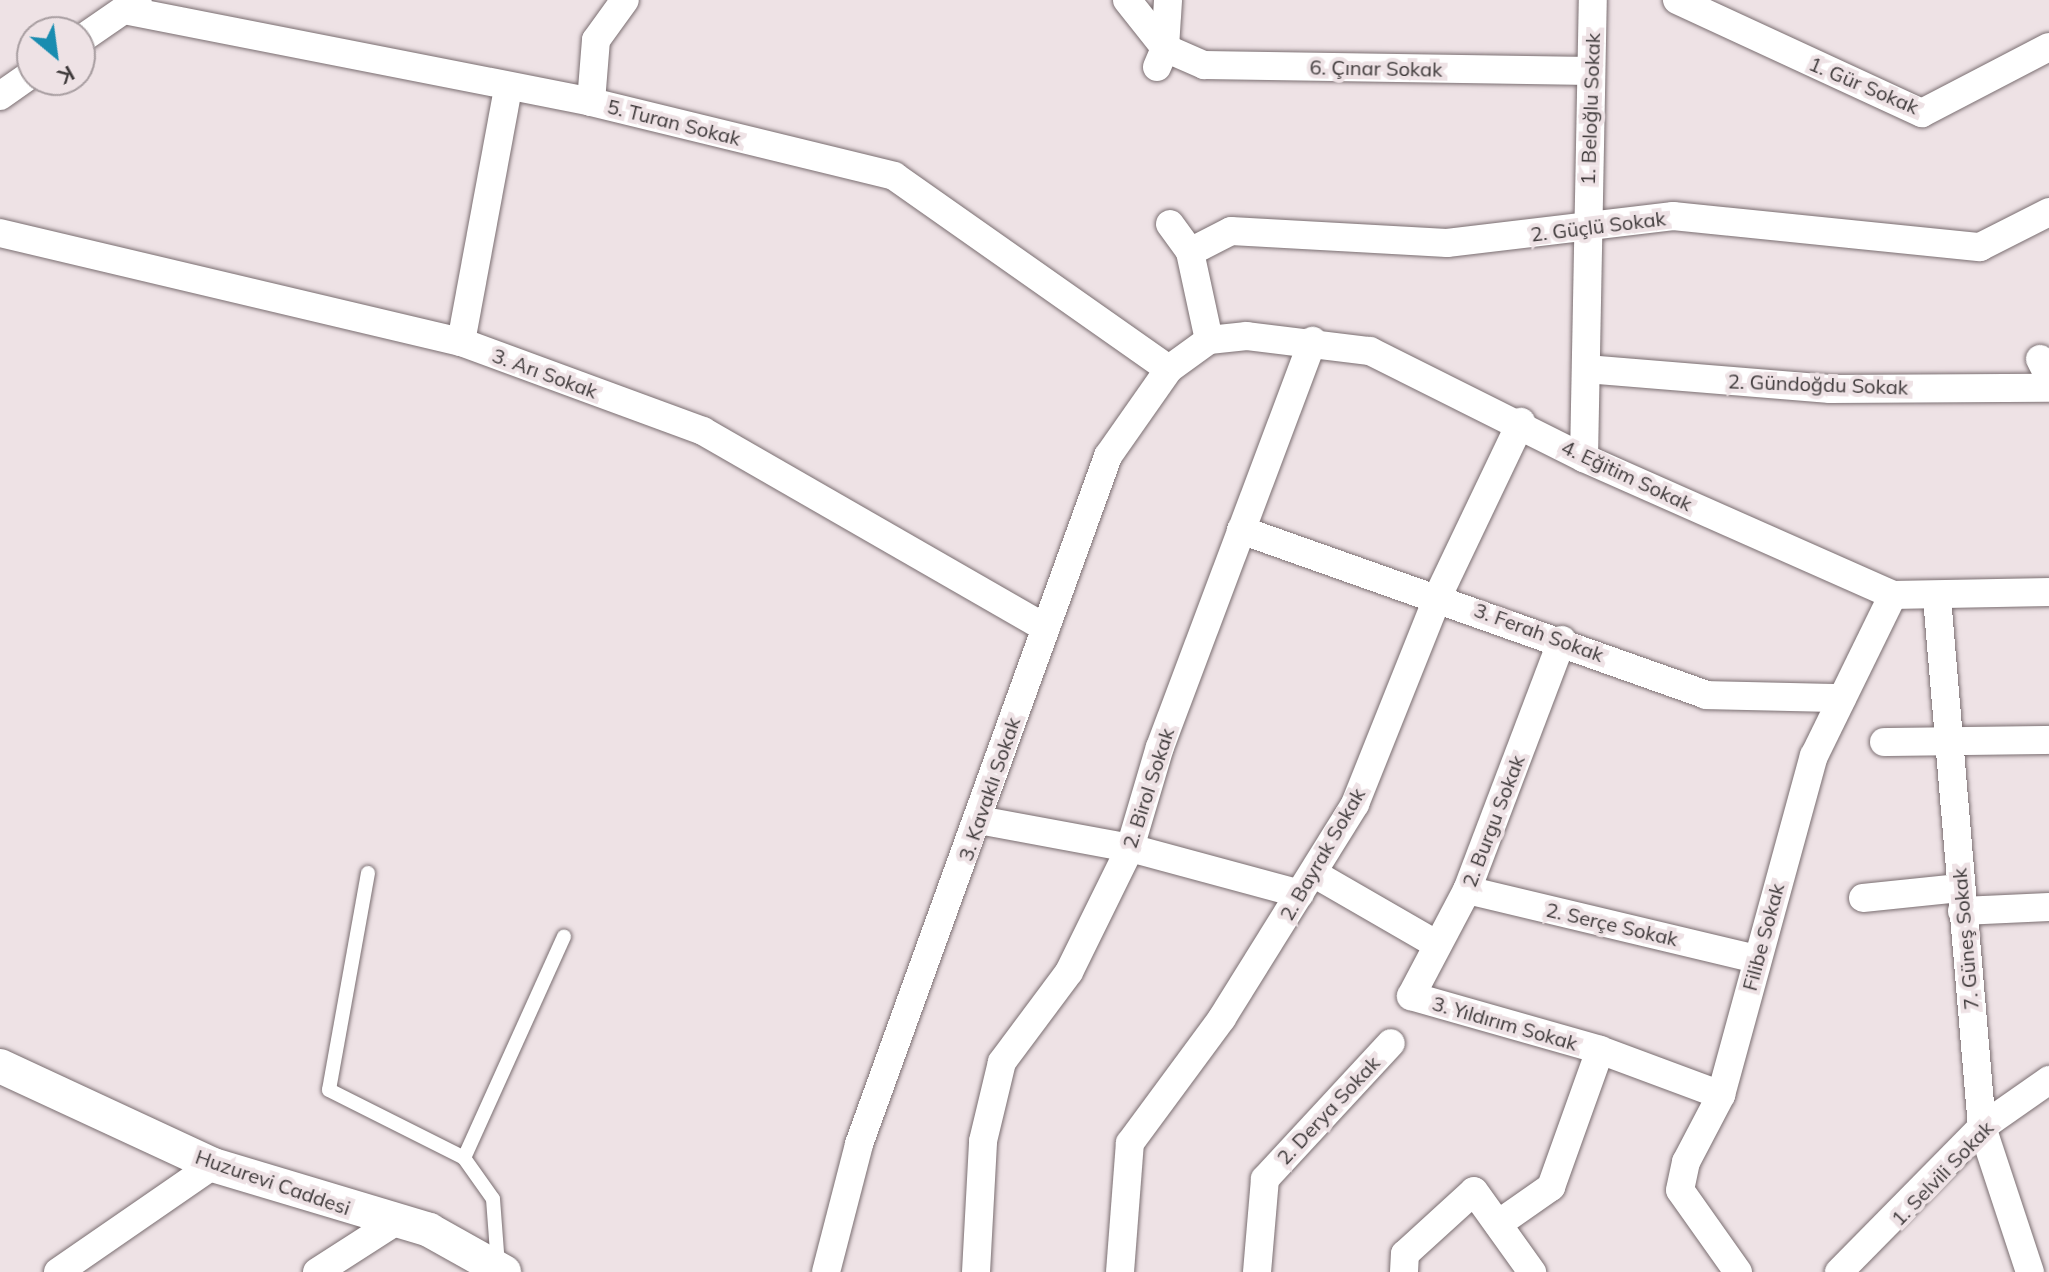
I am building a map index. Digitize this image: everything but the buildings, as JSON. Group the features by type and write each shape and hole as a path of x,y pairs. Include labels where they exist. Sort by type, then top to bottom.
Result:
{"street":[{"path":"591,102 596,40 625,0"},
{"path":"1167,0 1161,58 1134,6 1167,0"},
{"name":"1. Beloğlu Sokak","path":"1584,458 1593,0"},
{"name":"1. Gür Sokak","path":"1677,0 1922,113 2049,47"},
{"path":"96,29 131,5"},
{"name":"5. Turan Sokak","path":"131,5 508,89 591,102 894,176 1169,369"},
{"name":"6. Çınar Sokak","path":"1161,58 1204,65 1591,71"},
{"path":"461,342 508,89"},
{"name":"2. Güçlü Sokak","path":"1190,252 1231,231 1447,243 1587,230 1673,216 1975,236 2049,212"},
{"path":"1170,224 1190,252 1209,340"},
{"name":"3. Arı Sokak","path":"0,233 461,342 703,431 1045,628"},
{"name":"3. Kavaklı Sokak","path":"826,1272 859,1144 979,820 1108,456 1169,369 1209,340"},
{"name":"4. Eğitim Sokak","path":"1209,340 1313,341 1370,351 1521,422 1584,458 1893,595 1937,598 2049,592"},
{"name":"2. Birol Sokak","path":"976,1272 983,1141 1002,1062 1069,972 1130,848 1241,530 1313,341"},
{"name":"2. Gündoğdu Sokak","path":"1586,369 1830,389 2049,388"},
{"name":"2. Bayrak Sokak","path":"1120,1272 1130,1143 1222,1018 1355,804 1438,596 1521,422"},
{"name":"3. Ferah Sokak","path":"1241,530 1438,596 1706,695 1842,698"},
{"name":"Filibe Sokak","path":"1738,1272 1680,1190 1686,1162 1721,1095 1814,756 1893,595"},
{"name":"7. Güneş Sokak","path":"1937,598 1982,1127 2030,1272"},
{"name":"2. Burgu Sokak","path":"1411,996 1434,943 1467,890 1562,640"},
{"path":"1884,742 1951,738 2049,740"},
{"path":"979,820 1306,883 1434,943"},
{"name":"2. Serçe Sokak","path":"1467,890 1757,959"},
{"path":"1863,898 1961,899 2049,907"},
{"name":"3. Yıldırım Sokak","path":"1411,996 1600,1050 1721,1095"},
{"name":"2. Derya Sokak","path":"1257,1272 1265,1179 1391,1043"},
{"name":"3. Yıldırım Sokak","path":"1498,1224 1551,1187 1600,1050"},
{"name":"Huzurevi Caddesi","path":"7,1077 213,1165 429,1230 502,1270"},
{"name":"1. Selvili Sokak","path":"1839,1272 1982,1127 2049,1080"},
{"path":"58,1272 213,1165"},
{"path":"1404,1272 1405,1254 1474,1191 1532,1272"},
{"path":"317,1272 395,1222"},
{"path":"2039,1272 2049,1265"}],"lane":[{"path":"368,873 327,1084 341,1102 464,1158 493,1199 502,1270"},
{"path":"464,1158 564,937"}]}
